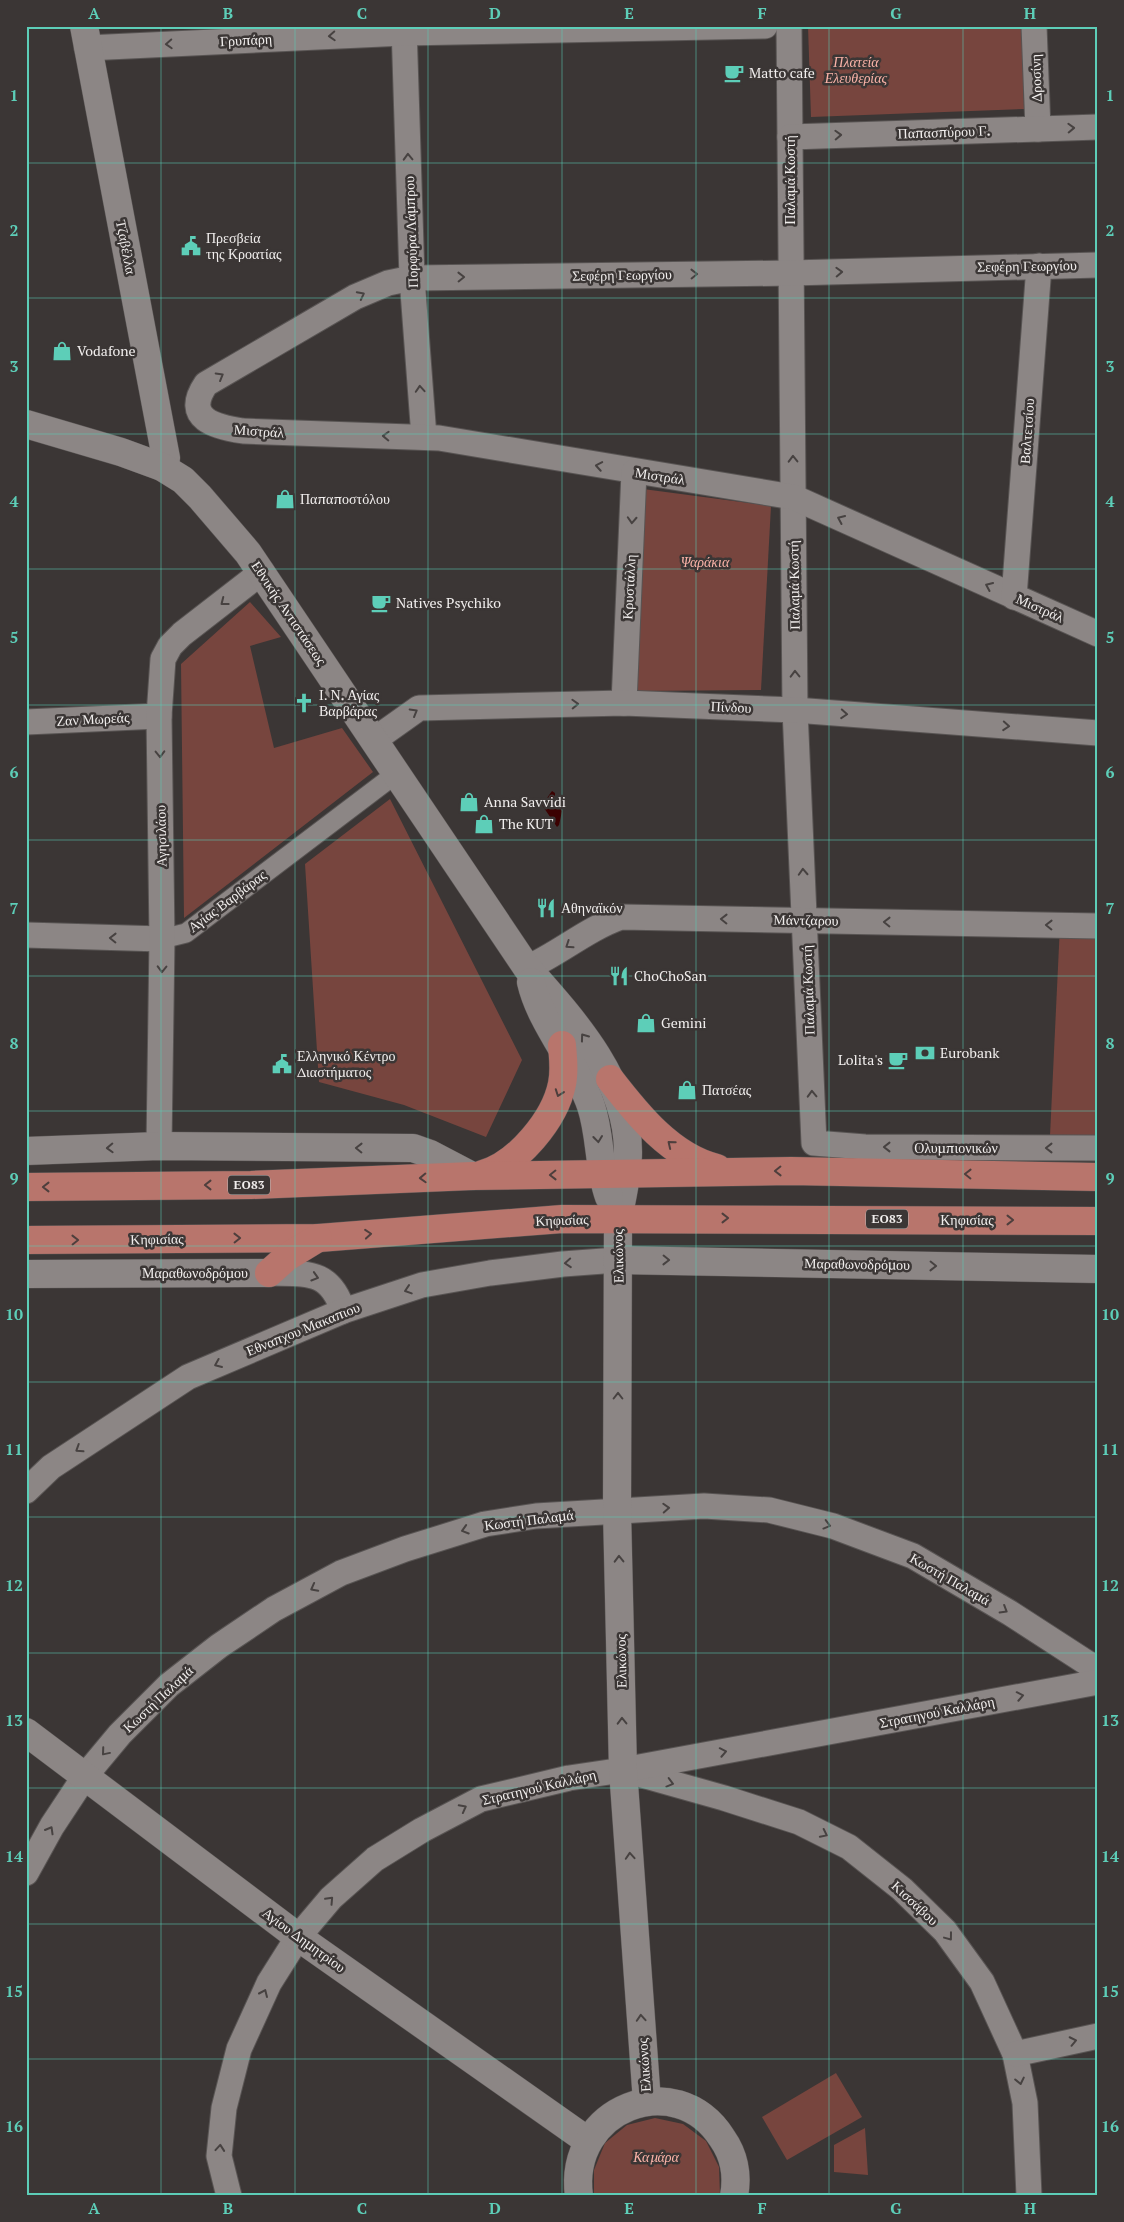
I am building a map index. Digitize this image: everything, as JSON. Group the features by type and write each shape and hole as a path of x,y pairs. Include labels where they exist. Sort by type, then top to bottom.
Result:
{"main road":[{"path":"472,1176 493,1171 512,1160 543,1124 555,1103 562,1085 564,1066 562,1045"},
{"path":"610,1079 643,1119 676,1148 691,1159 730,1172"},
{"path":"1051,1176 1098,1157"},
{"name":"ΕΟ83","path":"26,1187 251,1185 472,1176 825,1171 1098,1177"},
{"name":"Κηφισίας","path":"26,1240 319,1238 562,1218 618,1220 676,1218 1098,1221"},
{"path":"269,1273 287,1257 319,1238"}],"street":[{"name":"Γρυπάρη","path":"85,37 404,30 765,26"},
{"name":"Παλαμά Κωστή","path":"789,26 795,710 806,920 814,1143"},
{"name":"Δροσίνη","path":"1034,26 1038,129"},
{"name":"Πορφύρα Λάμπρου","path":"404,30 412,278 424,438"},
{"name":"Τζαβέλλα","path":"85,37 166,458 162,468"},
{"name":"Παπασπύρου Γ.","path":"790,137 1098,127"},
{"name":"Σεφέρη Γεωργίου","path":"200,414 199,394 206,384 355,297 388,283 412,278 791,273 1098,265"},
{"name":"Βαλτετσίου","path":"1014,597 1039,266"},
{"name":"Μιστράλ","path":"200,414 208,422 218,427 243,431 438,438 793,497 1098,634"},
{"name":"Εθνικής Αντιστάσεως","path":"26,424 121,452 162,468 183,480 232,532 262,572 527,968 583,1035 610,1079 625,1125 628,1149 614,1174"},
{"name":"Κρυστάλλη","path":"624,702 634,472"},
{"name":"Αγησιλάου","path":"159,1146 162,939 159,716 161,673 164,659 170,646 182,634 262,572"},
{"name":"Πίνδου","path":"374,740 419,708 624,702 795,710 1098,733"},
{"name":"Ζαν Μωρεάς","path":"26,722 159,716"},
{"name":"Αγίας Βαρβάρας","path":"26,936 162,939 186,932 397,773"},
{"name":"Μάντζαρου","path":"527,968 552,956 600,924 621,917 1098,926"},
{"name":"Εθνικής Αντιστάσεως","path":"527,968 535,999 562,1045 591,1106 597,1132 614,1174 618,1220"},
{"name":"Ολυμπιονικών","path":"814,1143 865,1148 1098,1148"},
{"path":"26,1151 159,1146 413,1148 430,1154 472,1176"},
{"name":"Ελικώνος","path":"618,1220 618,1511 623,1770 647,2102"},
{"name":"Μαραθωνοδρόμου","path":"617,1260 1098,1269"},
{"name":"Εθναπχου Μακαπιου","path":"26,1491 51,1467 188,1377 343,1311 422,1285 490,1273 617,1260"},
{"name":"Μαραθωνοδρόμου","path":"26,1274 312,1274 323,1278 339,1297 343,1311"},
{"name":"Κωστή Παλαμά","path":"26,1873 52,1826 85,1776 120,1734 176,1680 220,1646 274,1609 341,1573 405,1549 485,1524 536,1516 704,1506 769,1510 833,1526 913,1556 1010,1613 1098,1670"},
{"name":"Στρατηγού Καλλάρη","path":"229,2196 219,2156 224,2108 239,2049 269,1983 298,1937 331,1898 375,1860 422,1830 481,1799 569,1778 623,1770 1098,1682"},
{"name":"Αγίου Δημητρίου","path":"26,1732 298,1937 588,2141"},
{"name":"Κισσάβου","path":"623,1770 724,1798 799,1822 849,1847 902,1888 944,1931 982,1982 1015,2054 1025,2103 1029,2196"},
{"path":"1015,2054 1098,2036"},
{"path":"579,2196 577,2181 580,2160 588,2141 603,2122 623,2108 647,2102 666,2102 686,2107 703,2117 718,2130 728,2147 734,2166 736,2186 734,2196"}],"green space":[{"name":"Πλατεία Ελευθερίας","path":"808,26 1022,26 1024,109 811,117"},
{"name":"Ψαράκια","path":"643,489 771,506 761,690 637,691"},
{"path":"250,602 281,637 250,646 274,748 342,728 373,772 184,918 181,664"},
{"path":"390,799 522,1060 486,1137 404,1105 319,1082 305,864"},
{"path":"1060,925 1098,926 1098,1141 1050,1136"},
{"path":"836,2073 862,2117 787,2160 762,2117"},
{"name":"Καμάρα","path":"655,2118 683,2124 706,2141 719,2167 720,2196 594,2196 594,2170 605,2143 627,2125"},
{"path":"865,2128 868,2175 834,2172 834,2145"}],"shaded area":[{"path":"552,791 555,793 555,801 562,811 557,827 542,805"}],"place":[{"name":"Matto cafe","path":"734,73"},
{"name":"Πρεσβεία της Κροατίας","path":"191,246"},
{"name":"Vodafone","path":"62,351"},
{"name":"Παπαποστόλου","path":"285,499"},
{"name":"Natives Psychiko","path":"381,603"},
{"name":"Ι. Ν. Αγίας Βαρβάρας","path":"304,703"},
{"name":"Anna Savvidi","path":"469,802"},
{"name":"The KUT","path":"484,824"},
{"name":"Αθηναϊκόν","path":"546,908"},
{"name":"ChoChoSan","path":"619,976"},
{"name":"Gemini","path":"646,1023"},
{"name":"Eurobank","path":"925,1053"},
{"name":"Lolita's","path":"898,1060"},
{"name":"Ελληνικό Κέντρο Διαστήματος","path":"282,1064"},
{"name":"Πατσέας","path":"687,1090"}]}
